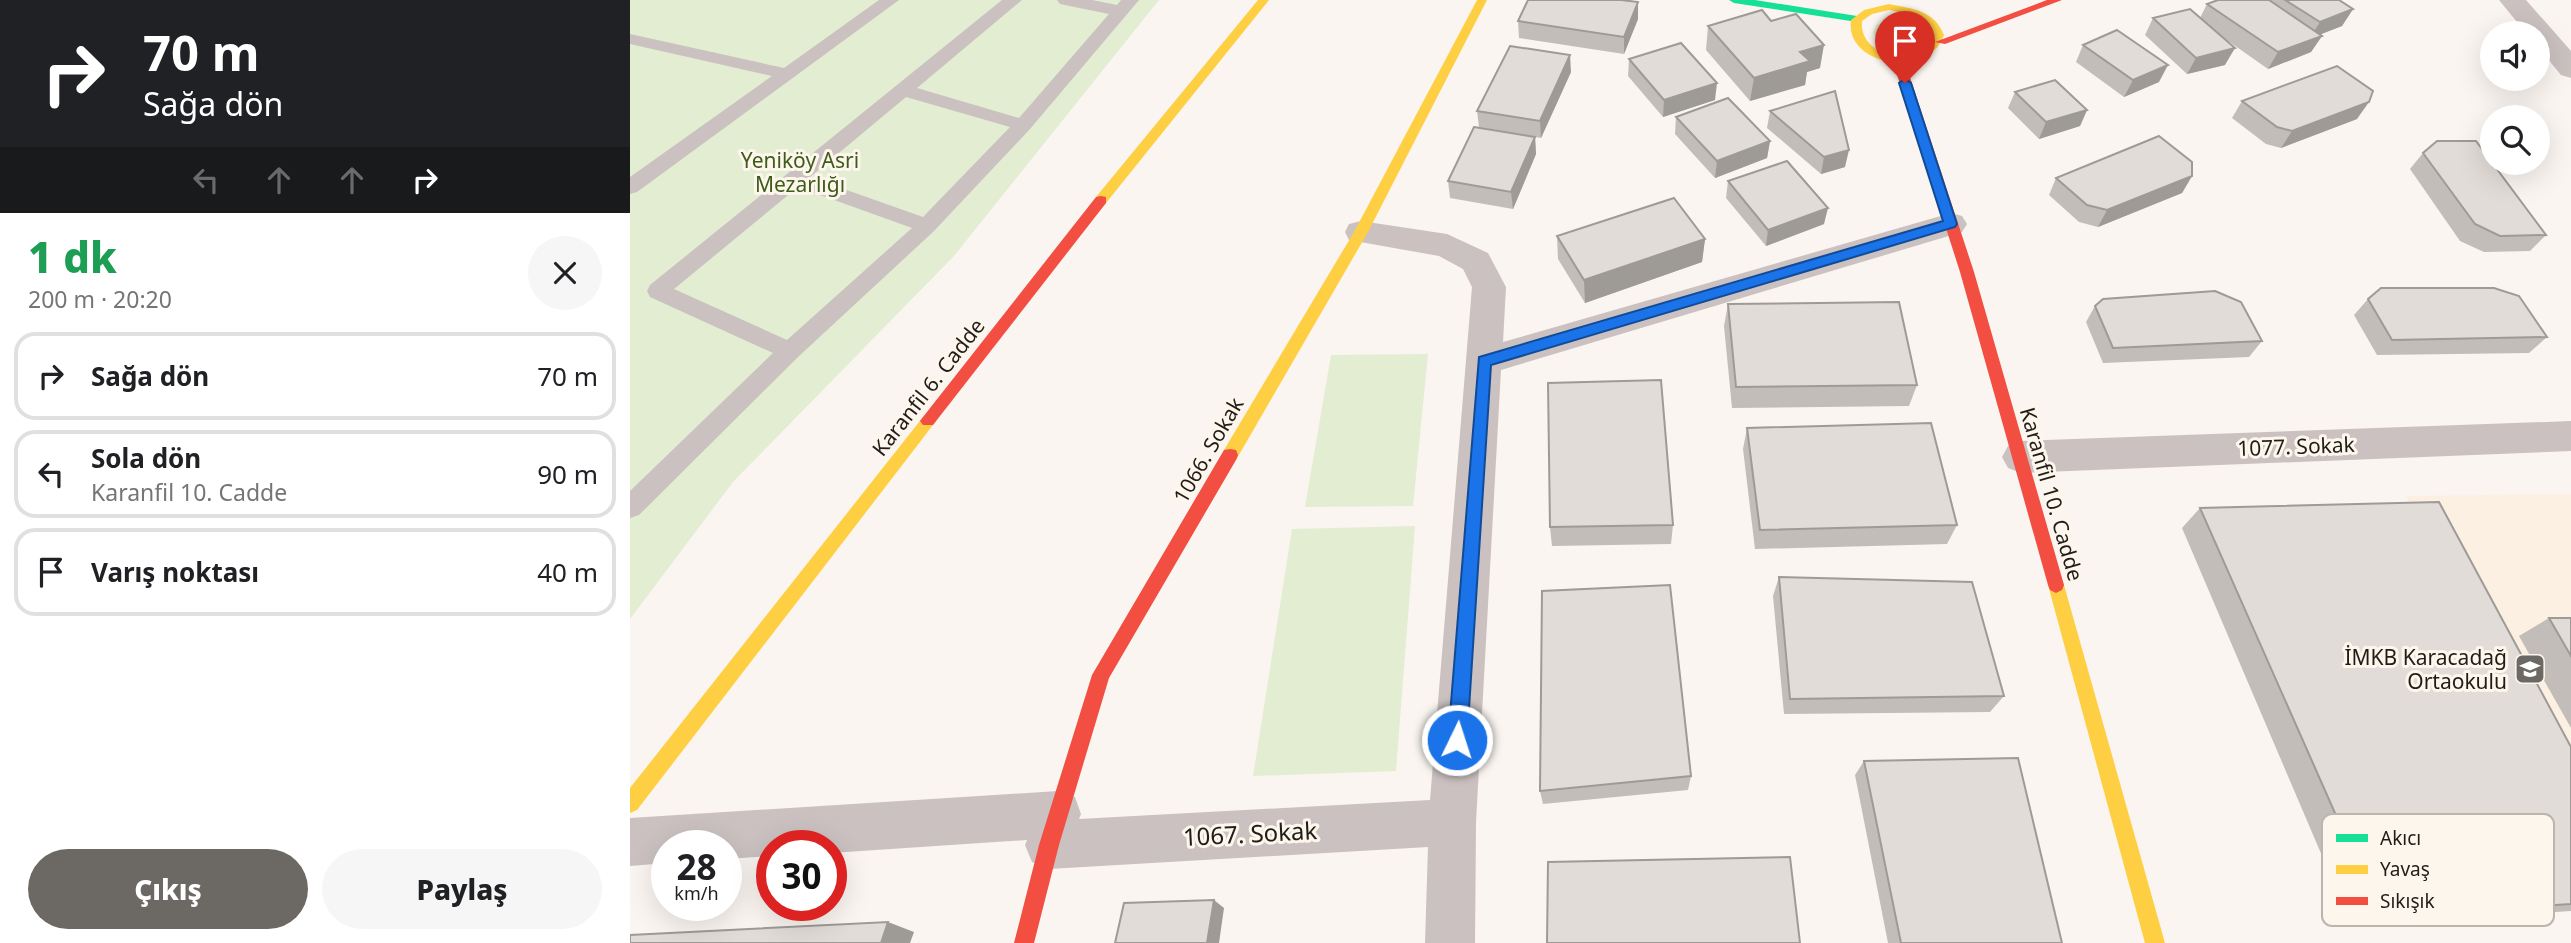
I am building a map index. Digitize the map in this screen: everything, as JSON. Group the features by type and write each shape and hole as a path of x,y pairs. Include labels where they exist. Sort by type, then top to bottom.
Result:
{"street":[{"name":"Karanfil 6. Cadde","path":"630,803 1085,219 1264,0"},
{"name":"1066. Sokak","path":"1024,943 1054,829 1101,675 1361,232 1482,0"},
{"path":"1734,0 1857,19"},
{"path":"1941,42 2057,0"},
{"path":"2512,0 2571,69"},
{"path":"1904,9 1928,18 1936,25 1941,33 1941,42 1936,50 1926,56 1898,60 1869,51 1859,44 1853,26 1857,19 1876,9 1904,9 1925,4"},
{"name":"Karanfil 10. Cadde","path":"1898,60 2021,457 2155,943"},
{"path":"1484,361 1951,224"},
{"path":"1361,232 1447,246 1476,261 1489,287 1452,822 1450,943"},
{"name":"1077. Sokak","path":"2021,457 2571,436"},
{"name":"1067. Sokak","path":"630,842 1054,829 1452,822"}],"lane":[{"path":"630,187 890,0"},
{"path":"790,351 658,291 1013,0"},
{"path":"1066,0 1126,6"},
{"path":"630,507 790,351 927,226 1023,125 1126,6"},
{"path":"630,40 786,74"},
{"path":"903,90 1023,125"},
{"path":"797,179 927,226"}],"shaded area":[{"name":"İMKB Karacadağ Ortaokulu","path":"2571,494 2571,843 2406,496"}],"green space":[{"name":"Yeniköy Asri Mezarlığı","path":"630,0 1159,0 953,257 733,482 630,619"},
{"path":"1893,19 1908,22 1918,30 1919,39 1907,45 1895,46 1883,42 1873,33 1876,25"},
{"path":"1428,354 1413,506 1305,507 1331,355"},
{"path":"1415,526 1396,771 1253,776 1292,529"}],"building":[{"path":"1528,0 1638,2 1624,37 1518,21"},
{"path":"2218,0 2269,0 2322,36 2278,52 2207,4"},
{"path":"2285,0 2339,0 2353,9 2320,22"},
{"path":"2190,9 2235,48 2196,58 2153,18"},
{"path":"1762,10 1771,21 1796,14 1824,45 1800,52 1810,61 1754,78 1708,26"},
{"path":"2117,30 2168,65 2133,80 2083,45"},
{"path":"1681,43 1717,83 1664,100 1629,59"},
{"path":"1510,46 1570,55 1540,121 1477,111"},
{"path":"2337,66 2373,91 2369,102 2292,131 2277,127 2242,101"},
{"path":"2055,80 2087,110 2046,122 2015,92"},
{"path":"1835,91 1849,150 1824,157 1770,111"},
{"path":"1728,98 1770,141 1717,161 1676,117"},
{"path":"1474,127 1535,137 1511,192 1448,181"},
{"path":"2159,136 2192,162 2192,176 2107,210 2087,205 2056,178"},
{"path":"2437,141 2476,141 2480,146 2480,175 2501,175 2546,235 2500,236 2475,224 2423,153"},
{"path":"1787,161 1828,208 1768,230 1728,181"},
{"path":"1674,198 1705,239 1584,280 1557,236"},
{"path":"2381,288 2494,288 2519,296 2547,337 2392,340 2368,299"},
{"path":"2215,291 2241,302 2262,341 2113,348 2095,306 2103,299"},
{"path":"1899,302 1917,385 1736,387 1728,304"},
{"path":"1661,380 1673,525 1550,527 1548,383"},
{"path":"1931,423 1957,525 1760,530 1747,428"},
{"path":"2439,502 2571,747 2571,904 2554,905 2554,814 2335,814 2200,508"},
{"path":"1779,577 1972,582 2004,696 1790,699"},
{"path":"1670,585 1691,776 1540,791 1542,591"},
{"path":"2549,618 2571,618 2571,656"},
{"path":"2018,758 2062,943 1901,943 1864,761"},
{"path":"1790,857 1800,943 1547,943 1548,862"},
{"path":"1214,900 1207,943 1115,943 1124,903"},
{"path":"888,922 881,943 630,943 630,935"}],"traffic: fast":[{"path":"1734,0 1857,19"}],"traffic: slow":[{"path":"1101,200 1264,0"},
{"path":"1230,455 1361,232 1482,0"},
{"path":"1889,7 1918,13 1934,23 1939,35 1934,46 1923,55 1907,60 1888,58 1864,45 1856,32 1857,20 1868,12 1889,7"},
{"path":"630,803 928,421"},
{"path":"2056,585 2155,943"}],"traffic: jam":[{"path":"1941,42 2057,0"},
{"path":"1898,59 1967,272 2056,585"},
{"path":"928,421 1101,200"},
{"path":"1024,943 1049,845 1101,675 1230,455"}],"place":[{"name":"İMKB Karacadağ Ortaokulu","path":"2530,669"}],"route":[{"path":"1457,740 1484,361 1951,224 1905,83"}]}
